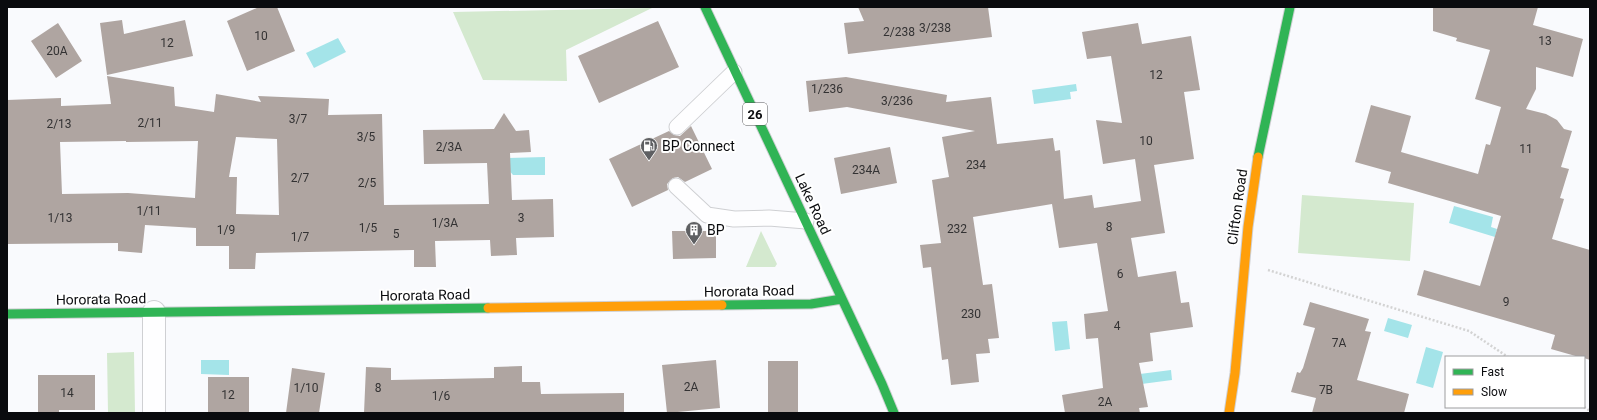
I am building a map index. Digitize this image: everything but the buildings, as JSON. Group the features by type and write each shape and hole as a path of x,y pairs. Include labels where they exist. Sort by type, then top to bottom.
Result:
{"street":[{"name":"Lake Road","path":"705,7 734,72 842,298 894,413"},
{"name":"Clifton Road","path":"1229,413 1235,373 1248,227 1260,146 1290,7"},
{"name":"Hororata Road","path":"7,314 811,304 842,298"},
{"path":"154,312 154,413"}],"lane":[{"path":"677,127 734,72"},
{"path":"676,186 706,215 734,219 769,218 806,221"}],"path":[{"path":"1265,270 1469,331 1506,356"}],"green space":[{"path":"652,8 566,50 567,81 483,80 453,12"},
{"path":"1302,195 1414,203 1410,261 1298,253"},
{"path":"761,231 777,264 775,267 746,267"},
{"path":"134,352 135,413 108,413 107,353"}],"water":[{"path":"338,38 346,52 314,68 306,53"},
{"path":"1076,84 1077,91 1070,92 1071,99 1034,104 1032,90"},
{"path":"545,157 545,175 513,175 508,169 508,158"},
{"path":"1454,206 1493,217 1491,227 1497,229 1495,237 1449,223"},
{"path":"1388,318 1412,325 1408,338 1384,331"},
{"path":"1067,321 1070,349 1055,351 1052,322"},
{"path":"1426,347 1443,352 1433,388 1416,383"},
{"path":"201,360 229,360 229,375 201,374"},
{"path":"1171,370 1172,380 1134,385 1132,375"}],"traffic: fast":[{"path":"705,7 882,384 894,413"},
{"path":"1258,157 1290,7"},
{"path":"722,305 811,304 842,299"},
{"path":"7,314 488,308"}],"traffic: slow":[{"path":"1229,413 1235,373 1248,227 1258,157"},
{"path":"488,308 722,305"}],"place":[{"name":"BP Connect","path":"649,161"},
{"name":"BP","path":"694,245"}]}
